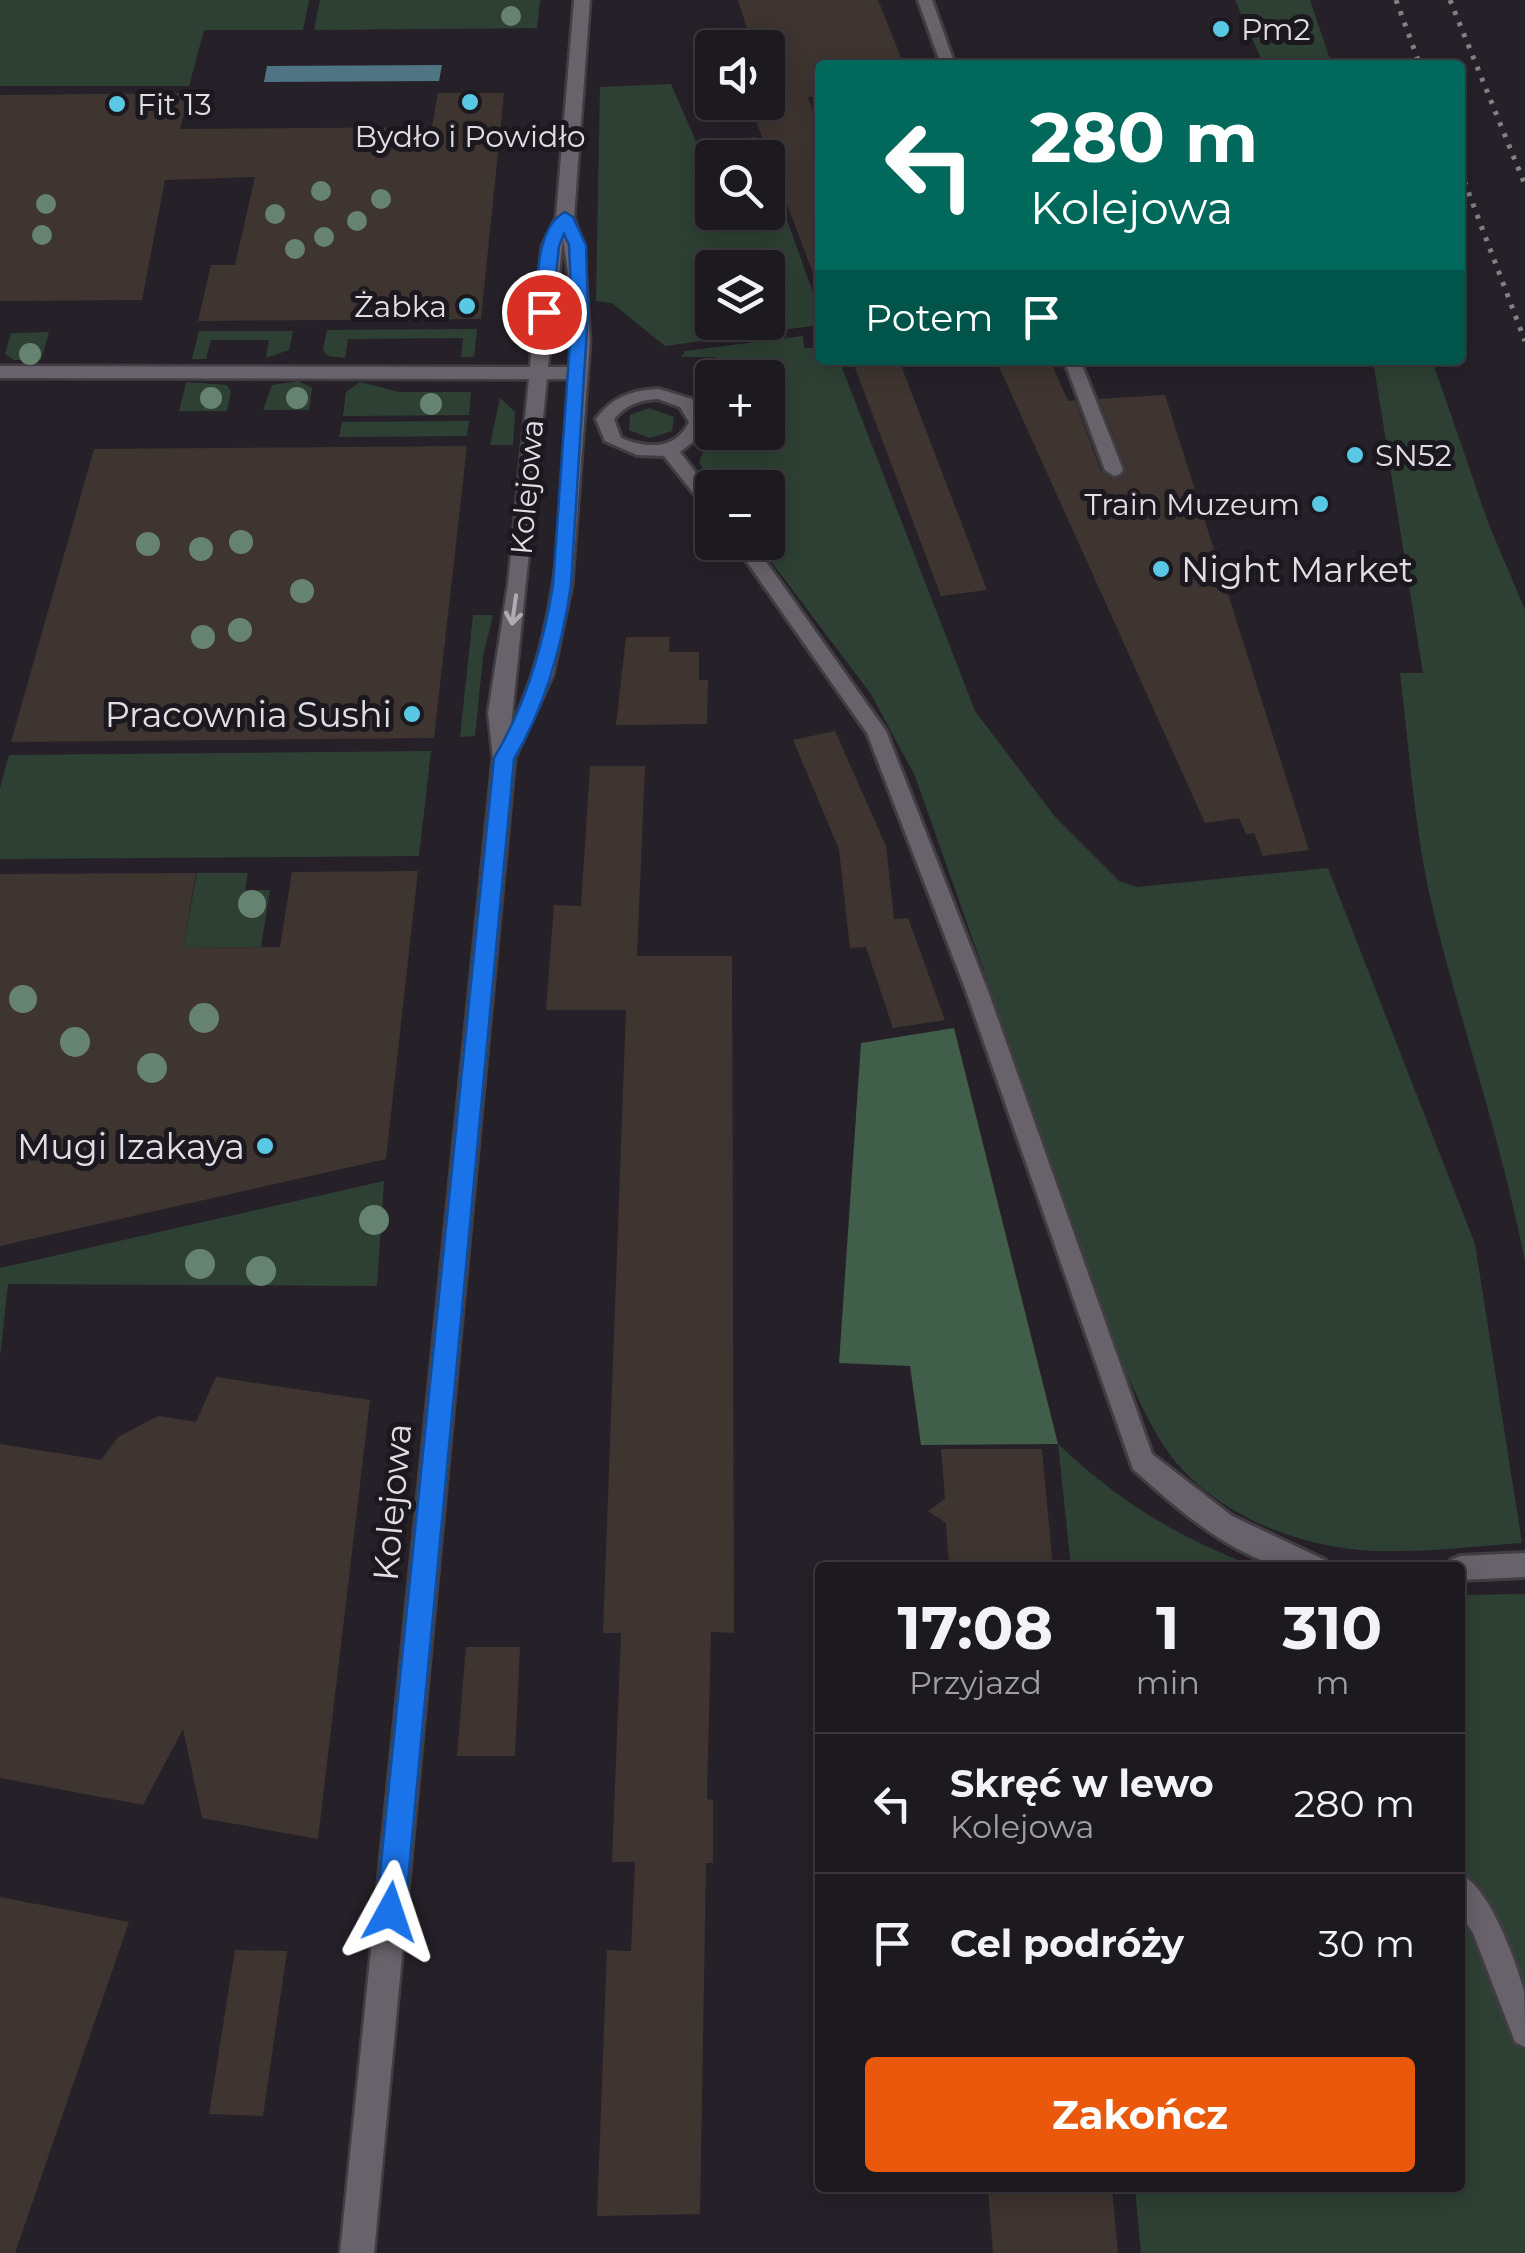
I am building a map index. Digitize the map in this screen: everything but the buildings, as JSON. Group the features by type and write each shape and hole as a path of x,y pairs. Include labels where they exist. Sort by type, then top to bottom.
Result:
{"street":[{"name":"Kolejowa","path":"358,2253 479,976 504,758 499,713 518,584 550,246 565,217 582,0"},
{"name":"Kolejowa","path":"504,758 529,718 559,609 577,373 578,245 565,217"},
{"path":"0,372 577,373"}],"lane":[{"path":"925,0 946,60"},
{"path":"1074,365 1114,470"},
{"path":"574,419 605,418 624,400 654,394 686,403 698,422 684,442 668,449 629,448 614,441 606,430 605,418"},
{"path":"668,449 695,483"},
{"path":"755,560 876,730 978,991 1142,1461 1189,1505 1254,1555 1287,1562"},
{"path":"1465,1568 1525,1564"},
{"path":"1465,1896 1484,1924 1525,2032"}],"green space":[{"path":"0,0 309,0 303,30 204,30 189,86 0,86"},
{"path":"320,0 540,0 537,28 314,30"},
{"path":"1235,0 1310,0 1330,60 1262,60"},
{"path":"671,84 695,140 695,230 785,230 785,214 815,298 815,326 785,330 785,250 695,250 695,340 709,340 665,346 612,303 596,301 600,87"},
{"path":"477,329 474,357 461,357 463,338 348,339 345,358 328,356 323,350 327,330"},
{"path":"199,331 293,331 289,350 266,358 269,340 211,340 206,359 192,359"},
{"path":"49,332 41,360 14,360 5,354 11,333"},
{"path":"803,336 804,348 815,348 815,365 841,365 975,711 1056,818 1119,881 1137,887 1328,868 1475,1244 1522,1543 1375,1551 1319,1543 1237,1512 1212,1496 1171,1456 1124,1368 915,776 871,694 770,560 785,560 785,470 704,470 699,463 704,450 785,450 785,360 681,357 685,351"},
{"path":"1374,365 1434,365 1489,525 1525,610 1525,1261 1423,860 1400,673 1423,673"},
{"path":"298,381 312,388 309,410 263,410 272,385"},
{"path":"186,382 227,385 231,392 227,411 179,411"},
{"path":"360,382 399,392 471,392 469,415 343,416 346,392"},
{"path":"500,398 515,412 513,445 490,445"},
{"path":"649,408 674,417 672,431 650,438 629,430 630,415"},
{"path":"469,421 467,436 339,437 342,422"},
{"path":"473,615 493,615 483,656 475,736 460,737"},
{"path":"431,751 419,856 0,859 0,788 9,755"},
{"path":"197,873 248,873 245,890 270,890 261,947 183,948"},
{"path":"954,1028 1058,1444 921,1445 910,1366 839,1363 861,1043"},
{"path":"384,1181 377,1286 8,1284 0,1357 0,1268"},
{"path":"1058,1444 1104,1484 1150,1516 1244,1562 1070,1562"},
{"path":"1525,1594 1525,2253 1141,2253 1135,2192 1465,2192 1465,1595"}],"water":[{"path":"442,65 439,81 264,82 267,66"}],"railway":[{"path":"1396,0 1418,60"},
{"path":"1450,0 1525,185"},
{"path":"1465,183 1525,341"}],"place":[{"name":"Pm2","path":"1221,29"},
{"name":"Bydło i Powidło","path":"470,102"},
{"name":"Fit 13","path":"117,104"},
{"name":"Żabka","path":"467,306"},
{"name":"SN52","path":"1355,455"},
{"name":"Train Muzeum","path":"1320,504"},
{"name":"Night Market","path":"1161,569"},
{"name":"Pracownia Sushi","path":"412,714"},
{"name":"Mugi Izakaya","path":"265,1146"}],"route":[{"path":"390,1912 481,957 504,758 529,718 556,624 562,585 580,312 578,245 565,217 550,246 544,312"}]}
